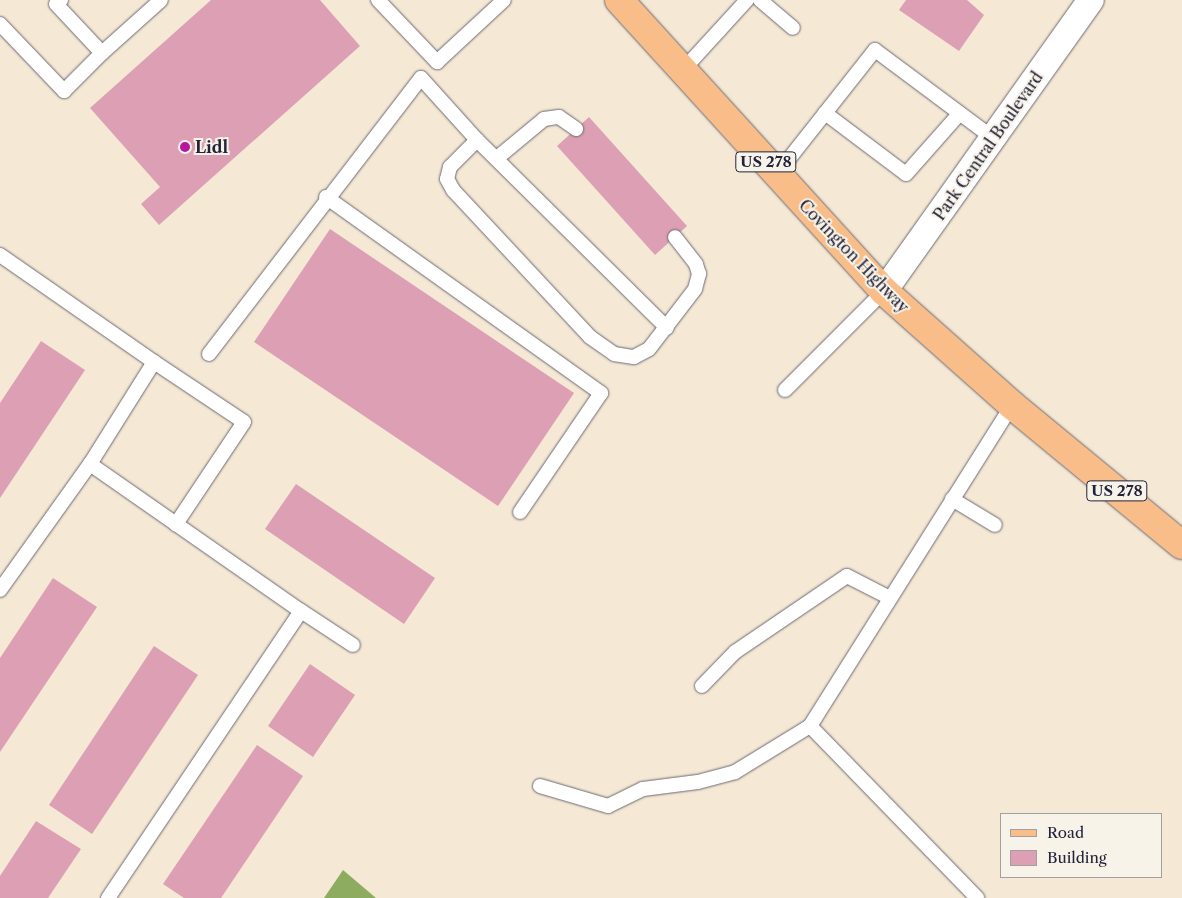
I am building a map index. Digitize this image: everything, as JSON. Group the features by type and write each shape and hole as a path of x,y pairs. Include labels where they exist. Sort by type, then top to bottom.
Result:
{"main road":[{"name":"Covington Highway","path":"619,0 884,291 1012,405 1182,545"}],"street":[{"name":"Park Central Boulevard","path":"884,291 1091,0"}],"lane":[{"path":"0,24 64,91 102,53 161,0"},
{"path":"378,0 437,62 504,0"},
{"path":"683,70 747,0"},
{"path":"760,0 793,28"},
{"path":"56,1 102,53"},
{"path":"777,174 875,50 993,138"},
{"path":"209,354 326,197 421,78 477,140 667,328"},
{"path":"825,113 906,174 960,113"},
{"path":"497,158 544,119 559,117 576,129"},
{"path":"477,140 450,167 447,179 590,336 614,354 634,357 649,349 667,328 695,289 699,274 675,237"},
{"path":"326,197 601,392 520,512"},
{"path":"0,255 244,422 176,524"},
{"path":"785,390 884,291"},
{"path":"0,590 90,464 154,362"},
{"path":"540,786 608,806 644,789 698,782 735,772 810,726 1012,405"},
{"path":"90,464 353,645"},
{"path":"952,499 995,525"},
{"path":"702,686 735,652 847,576 890,598"},
{"path":"108,898 301,611"},
{"path":"810,726 977,898"}],"green space":[{"path":"343,870 376,898 324,898"}],"building":[{"name":"Lidl","path":"211,0 320,0 360,46 159,225 141,204 160,187 90,108"},
{"path":"906,0 967,0 984,15 959,51 899,10"},
{"path":"589,117 687,226 655,255 557,146"},
{"path":"330,229 574,393 498,506 254,342"},
{"path":"41,341 85,370 0,498 0,403"},
{"path":"296,484 435,578 404,624 265,529"},
{"path":"53,578 97,607 0,752 0,658"},
{"path":"154,646 198,675 92,834 49,805"},
{"path":"310,664 355,695 313,757 268,726"},
{"path":"257,745 303,776 221,898 184,898 163,884"},
{"path":"36,821 81,849 48,898 0,898 0,876"}],"place":[{"name":"Lidl","path":"185,147"}]}
